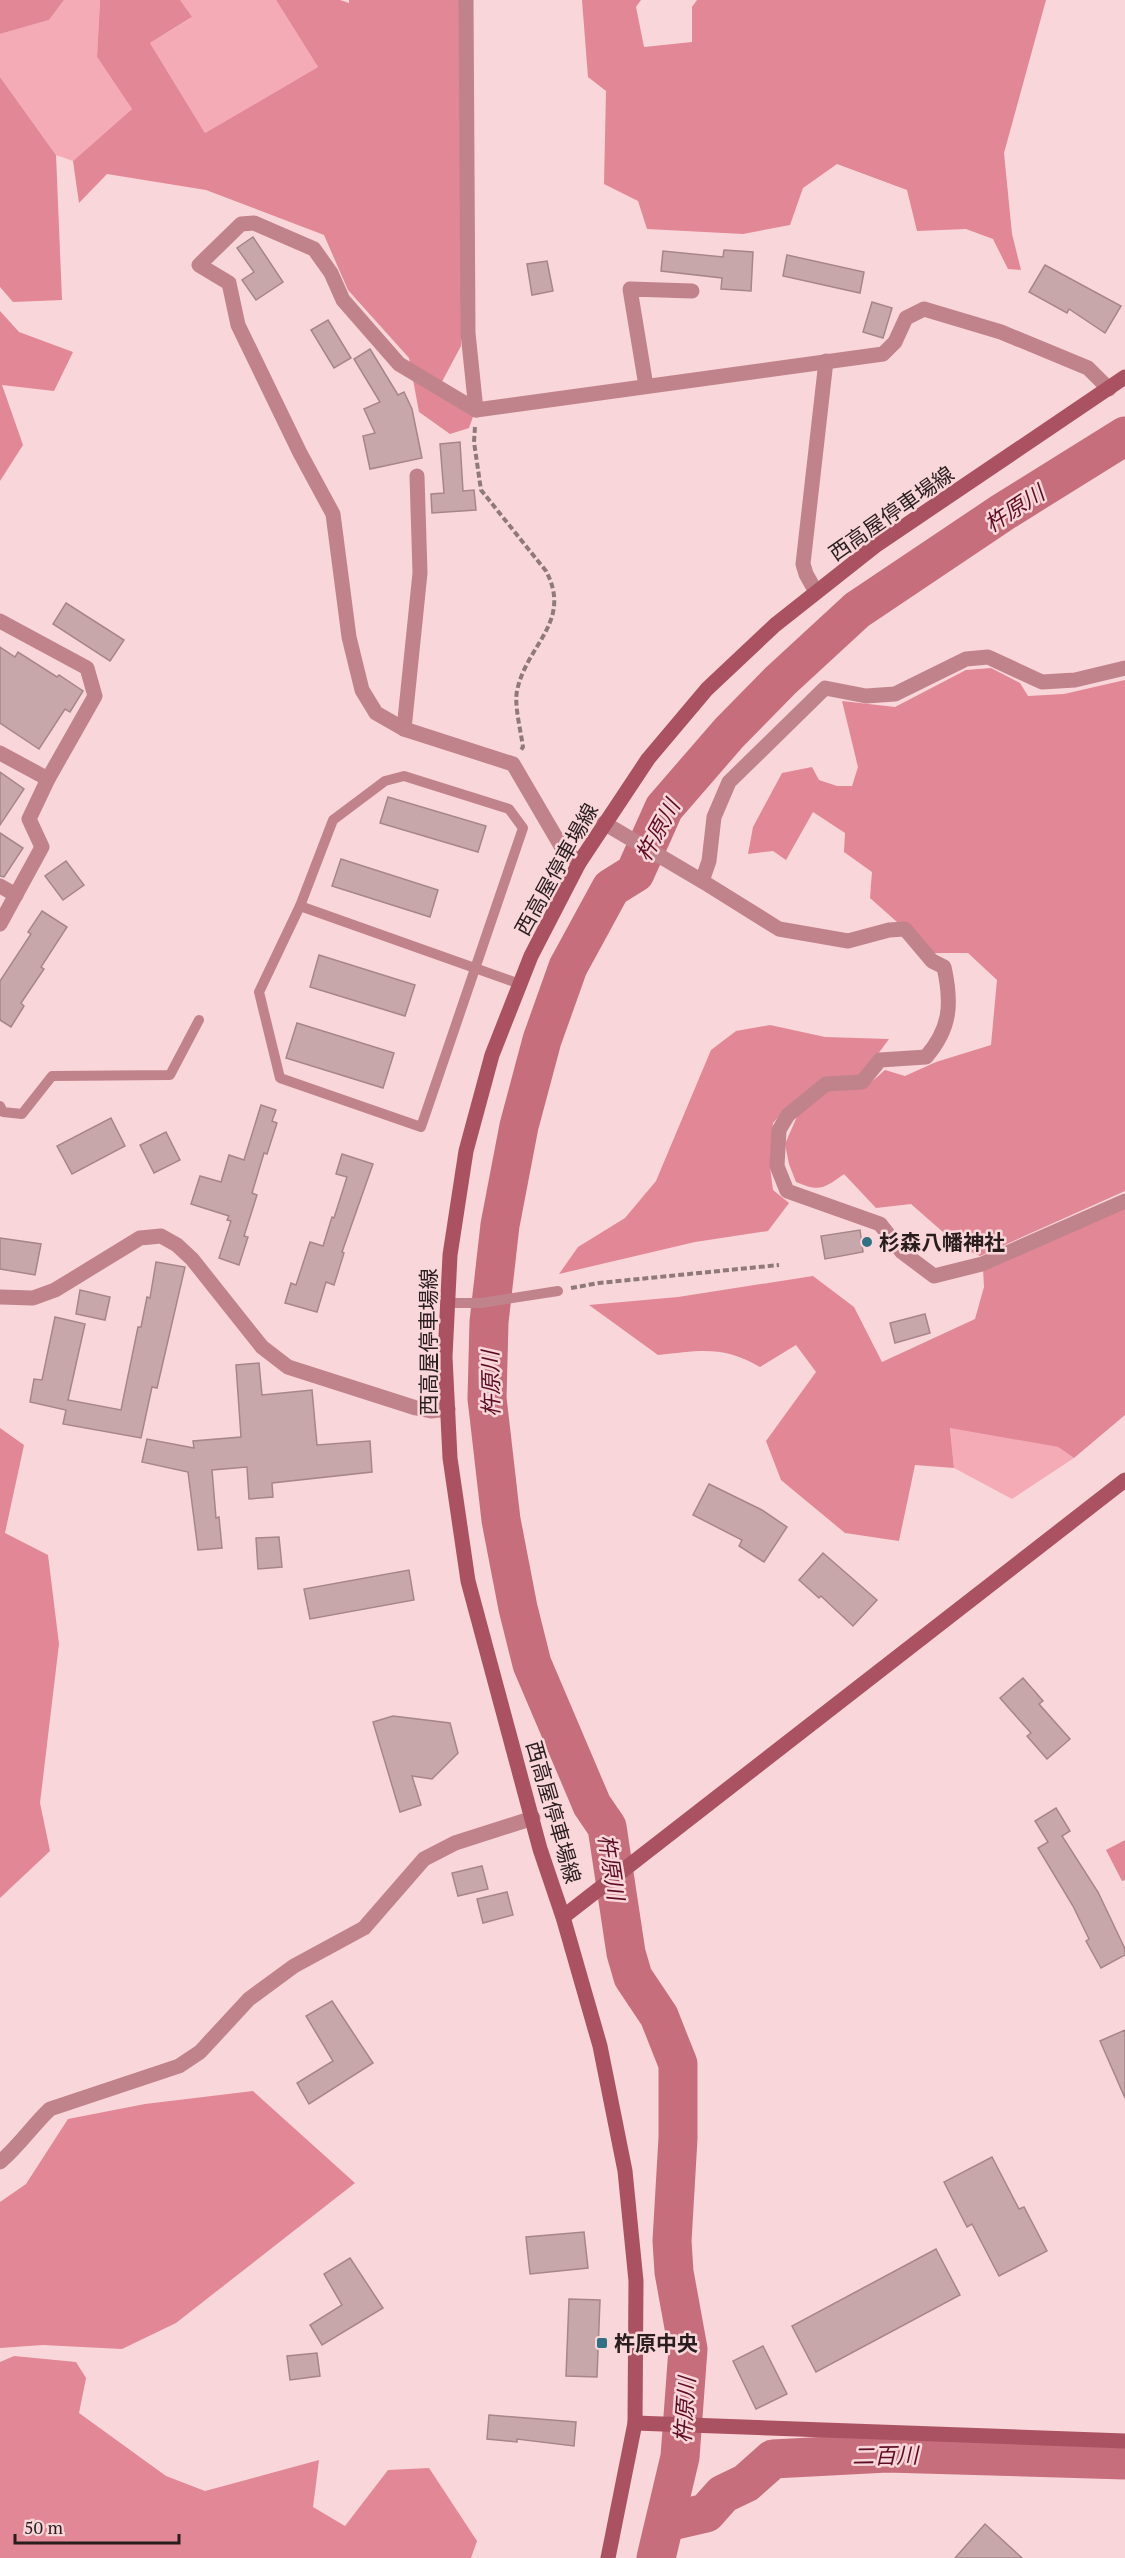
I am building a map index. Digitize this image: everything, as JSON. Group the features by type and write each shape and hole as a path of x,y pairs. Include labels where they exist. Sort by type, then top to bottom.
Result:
{"main road":[{"name":"西高屋停車場線","path":"608,2558 635,2423 636,2281 625,2171 600,2046 563,1917 540,1849 468,1581 450,1458 445,1357 450,1255 466,1151 492,1054 531,956 579,863 648,759 707,689 775,625 876,546 1125,377"},
{"path":"563,1917 1125,1480"},
{"path":"635,2423 1125,2441"}],"street":[{"path":"466,0 468,333 476,410"},
{"path":"579,863 561,846 513,764 404,729 376,713 362,690 349,637 333,514 300,453 238,325 229,283 199,265 241,224 254,223 314,249 331,273 343,300 399,364 476,410 883,354 895,342 906,318 924,309 1001,332 1088,368 1108,389"},
{"path":"646,386 630,289 692,291"},
{"path":"816,592 803,564 826,361"},
{"path":"404,729 420,573 417,476"},
{"path":"0,621 87,668 95,696 48,779 29,819 42,847 0,924"},
{"path":"702,882 709,861 714,817 729,782 825,688 866,696 895,694 966,659 988,657 1042,682 1075,681 1125,668"},
{"path":"0,753 48,779"},
{"path":"604,823 779,929 848,941 889,930 905,929 932,961 944,967 950,991 947,1019 939,1041 926,1057 880,1060 862,1082 826,1084 788,1115 780,1130 777,1166 787,1191 880,1224 902,1252 934,1276 982,1264 1125,1201"},
{"path":"0,886 16,895"},
{"path":"0,1297 33,1298 55,1290 140,1238 161,1236 177,1245 192,1259 262,1347 288,1367 416,1408 431,1411 448,1409"},
{"path":"0,2162 15,2150 50,2109 179,2066 200,2052 249,2000 294,1965 364,1928 424,1859 455,1843 533,1818"}],"lane":[{"path":"404,776 509,809 523,828 477,968 421,1127 280,1078 259,992 300,906 333,820 385,781 404,776"},
{"path":"300,906 520,984"},
{"path":"0,1106 3,1112 22,1113 52,1076 170,1075 199,1020"},
{"path":"448,1303 481,1303 558,1291"}],"path":[{"path":"476,410 474,442 481,490 546,571 554,585 555,609 545,635 524,668 516,693 523,747 513,764"},
{"path":"558,1291 599,1283 778,1265"}],"shaded area":[{"path":"0,0 64,0 49,20 0,34"},
{"path":"64,0 100,0 97,57 132,109 73,161 56,155 0,77 0,34 49,20"},
{"path":"100,0 180,0 192,17 150,43 205,133 318,67 276,0 340,0 349,3 349,0 466,0 461,346 437,391 475,411 469,428 450,434 419,412 409,358 348,290 324,235 206,190 107,174 79,203 73,161 132,109 97,57"},
{"path":"180,0 276,0 318,67 205,133 150,43 191,18"},
{"path":"582,0 641,0 636,7 644,47 692,42 692,7 697,0 1046,0 1004,153 1012,234 1021,270 1008,269 993,239 966,229 917,231 907,190 837,164 803,188 790,225 743,234 647,229 638,201 604,184 606,91 588,77"},
{"path":"0,77 56,155 62,300 13,302 0,287"},
{"path":"0,311 19,332 73,352 54,391 2,385 23,445 0,481"},
{"path":"991,668 1020,683 1028,696 1064,694 1125,680 1125,1191 980,1256 960,1247 911,1204 876,1208 844,1174 826,1186 816,1188 796,1182 785,1144 799,1112 829,1088 868,1085 885,1070 905,1076 936,1062 991,1045 997,980 968,953 932,953 870,898 872,872 844,852 845,833 813,812 786,860 773,851 748,854 753,827 782,773 812,767 819,780 837,786 852,786 858,767 842,701 895,707 966,670"},
{"path":"770,1025 825,1037 889,1039 861,1077 787,1108 773,1123 770,1167 773,1190 789,1203 768,1231 695,1242 559,1274 578,1247 625,1218 656,1181 711,1050 736,1031"},
{"path":"1125,1206 1125,1415 1074,1458 1058,1447 950,1428 954,1468 915,1465 899,1541 845,1533 781,1480 766,1441 816,1372 796,1345 760,1367 722,1352 699,1351 658,1355 589,1305 678,1297 813,1276 854,1307 882,1362 975,1319 984,1287 983,1269"},
{"path":"950,1427 1058,1447 1074,1458 1012,1499 954,1468"},
{"path":"0,1428 24,1445 5,1533 48,1555 59,1644 40,1803 50,1851 0,1898"},
{"path":"1125,1840 1125,1880 1122,1881 1106,1850"},
{"path":"253,2091 355,2183 176,2323 122,2349 43,2345 0,2348 0,2202 26,2184 68,2119 145,2104"},
{"path":"14,2356 76,2362 86,2378 79,2413 166,2476 205,2491 319,2460 313,2507 345,2526 388,2470 429,2468 477,2541 471,2558 0,2558 0,2362"}],"building":[{"path":"253,237 283,282 256,300 242,280 254,272 237,248"},
{"path":"724,250 753,252 751,291 721,289 722,278 661,271 663,251 723,257"},
{"path":"787,255 864,272 860,293 783,276"},
{"path":"547,261 553,291 532,295 527,264"},
{"path":"1045,265 1121,306 1105,333 1069,309 1067,313 1029,292"},
{"path":"872,302 892,308 883,338 863,332"},
{"path":"328,320 351,358 334,368 311,330"},
{"path":"370,349 398,395 404,392 412,409 422,458 370,469 363,436 375,433 364,409 380,402 354,359"},
{"path":"460,442 463,491 474,490 476,510 432,513 431,494 444,493 440,444"},
{"path":"66,603 124,640 110,661 53,624"},
{"path":"0,647 15,657 18,652 83,691 70,712 65,709 39,749 0,723"},
{"path":"0,772 24,789 0,825"},
{"path":"388,797 486,826 478,852 380,823"},
{"path":"0,833 23,848 4,877 0,876"},
{"path":"341,859 438,890 430,917 332,886"},
{"path":"66,861 84,885 63,900 45,876"},
{"path":"42,911 67,927 41,967 44,969 21,1003 24,1006 11,1027 0,1020 0,981 31,934 28,932"},
{"path":"319,955 415,985 405,1016 310,987"},
{"path":"297,1023 394,1053 383,1088 286,1058"},
{"path":"261,1105 276,1110 272,1121 277,1123 267,1154 264,1153 252,1193 257,1195 244,1236 248,1237 239,1265 219,1258 231,1221 227,1220 229,1216 191,1204 200,1176 221,1182 229,1155 244,1160"},
{"path":"111,1118 125,1146 72,1174 57,1146"},
{"path":"166,1132 180,1160 154,1173 140,1145"},
{"path":"342,1154 373,1164 342,1252 344,1253 334,1285 326,1282 317,1312 285,1303 291,1283 296,1285 310,1242 323,1246 332,1217 334,1218 347,1177 336,1174"},
{"path":"860,1230 863,1252 825,1259 821,1236"},
{"path":"0,1238 41,1244 35,1275 0,1269"},
{"path":"156,1262 185,1267 157,1388 152,1387 141,1438 63,1424 66,1410 30,1402 34,1379 42,1380 55,1317 85,1324 68,1400 121,1410 138,1327 141,1327 147,1297 150,1298"},
{"path":"80,1290 110,1297 105,1320 76,1314"},
{"path":"925,1314 930,1333 895,1343 890,1323"},
{"path":"259,1363 262,1395 312,1390 317,1445 370,1441 372,1472 272,1483 273,1497 249,1499 247,1467 212,1470 216,1518 219,1517 222,1548 198,1550 188,1472 142,1462 147,1439 194,1448 193,1441 241,1437 236,1365"},
{"path":"709,1484 762,1510 787,1527 764,1562 739,1546 742,1540 693,1515"},
{"path":"279,1537 282,1567 258,1569 256,1538"},
{"path":"823,1553 877,1600 853,1626 821,1596 819,1598 799,1580"},
{"path":"409,1570 414,1600 310,1619 304,1589"},
{"path":"1023,1678 1043,1701 1039,1704 1070,1739 1047,1759 1027,1736 1031,1733 1000,1698"},
{"path":"393,1716 450,1723 458,1753 432,1779 412,1776 421,1805 400,1812 373,1722"},
{"path":"1056,1808 1070,1831 1062,1836 1098,1892 1125,1949 1125,1955 1101,1968 1086,1941 1089,1939 1073,1906 1038,1848 1048,1842 1035,1821"},
{"path":"482,1866 488,1889 458,1896 452,1873"},
{"path":"507,1892 513,1915 483,1923 477,1899"},
{"path":"332,2001 373,2063 309,2104 297,2083 333,2061 306,2016"},
{"path":"1125,2030 1125,2098 1100,2041"},
{"path":"992,2157 1019,2209 1024,2207 1047,2251 999,2276 972,2224 967,2227 944,2182"},
{"path":"584,2232 588,2268 530,2274 526,2237"},
{"path":"936,2249 960,2295 816,2372 792,2326"},
{"path":"350,2258 383,2308 322,2345 310,2325 342,2305 324,2274"},
{"path":"569,2299 600,2300 597,2377 566,2376"},
{"path":"763,2346 787,2394 756,2409 733,2361"},
{"path":"317,2353 320,2376 290,2380 287,2356"},
{"path":"489,2415 576,2422 574,2446 517,2439 517,2442 487,2439"},
{"path":"985,2524 1022,2558 955,2558"}],"waterway":[{"name":"杵原川","path":"656,2558 680,2457 688,2349 674,2272 672,2241 678,2138 678,2064 659,2016 633,1977 626,1953 607,1827 592,1805 532,1664 518,1608 501,1520 487,1398 489,1322 500,1225 519,1126 542,1040 568,967 611,888 635,873 664,808 729,733 780,681 857,610 1003,512 1125,436"},
{"name":"二百川","path":"667,2522 706,2513 723,2494 746,2483 773,2459 887,2453 1125,2460"}],"place":[{"name":"杉森八幡神社","path":"867,1242"},
{"name":"杵原中央","path":"602,2343"}]}
